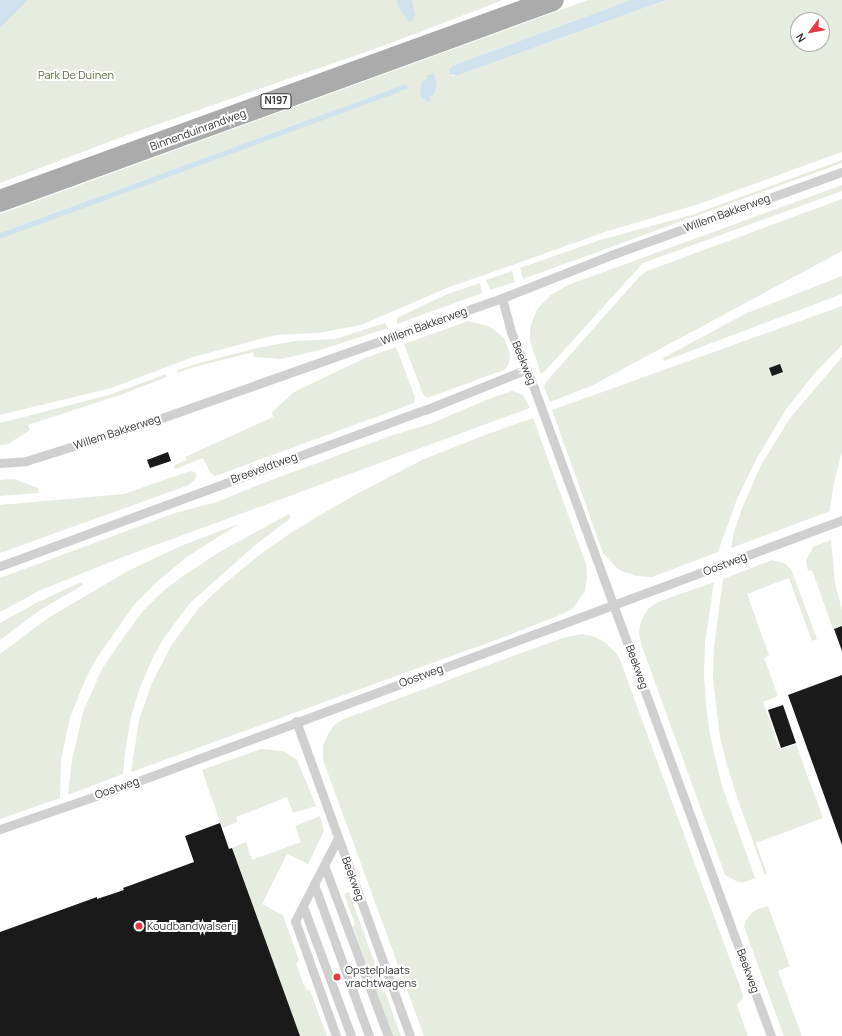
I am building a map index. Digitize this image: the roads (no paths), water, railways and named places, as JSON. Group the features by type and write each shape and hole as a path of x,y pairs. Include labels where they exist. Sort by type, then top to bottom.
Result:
{"main road":[{"name":"Binnenduinrandweg","path":"0,201 553,0"}],"lane":[{"name":"Willem Bakkerweg","path":"0,463 26,461 153,421 502,298 611,255 842,172"},
{"name":"Beekweg","path":"502,298 511,332 527,369 771,1036"},
{"name":"Breeveldtweg","path":"0,566 209,488 425,410 527,369"},
{"name":"Oostweg","path":"0,829 125,786 614,606 842,520"},
{"name":"Beekweg","path":"296,722 410,1036"},
{"path":"336,1036 295,921 338,838"},
{"path":"324,865 388,1036"},
{"path":"314,884 369,1036"},
{"path":"303,906 351,1036"}],"water":[{"path":"0,0 28,0 0,28"},
{"path":"397,0 412,0 415,15 412,21 410,22 406,19 398,6"},
{"path":"631,0 666,0 456,76 450,74 449,69 452,66"},
{"path":"434,73 437,85 434,94 430,97 431,101 427,102 425,99 421,99 420,89 422,82 428,78 427,76"},
{"path":"406,84 408,88 394,94 0,239 0,233"}],"place":[{"name":"Koudbandwalserij","path":"139,926"},
{"name":"Opstelplaats vrachtwagens","path":"337,977"}],"park label":[{"name":"Park De Duinen","path":"76,75"}]}
